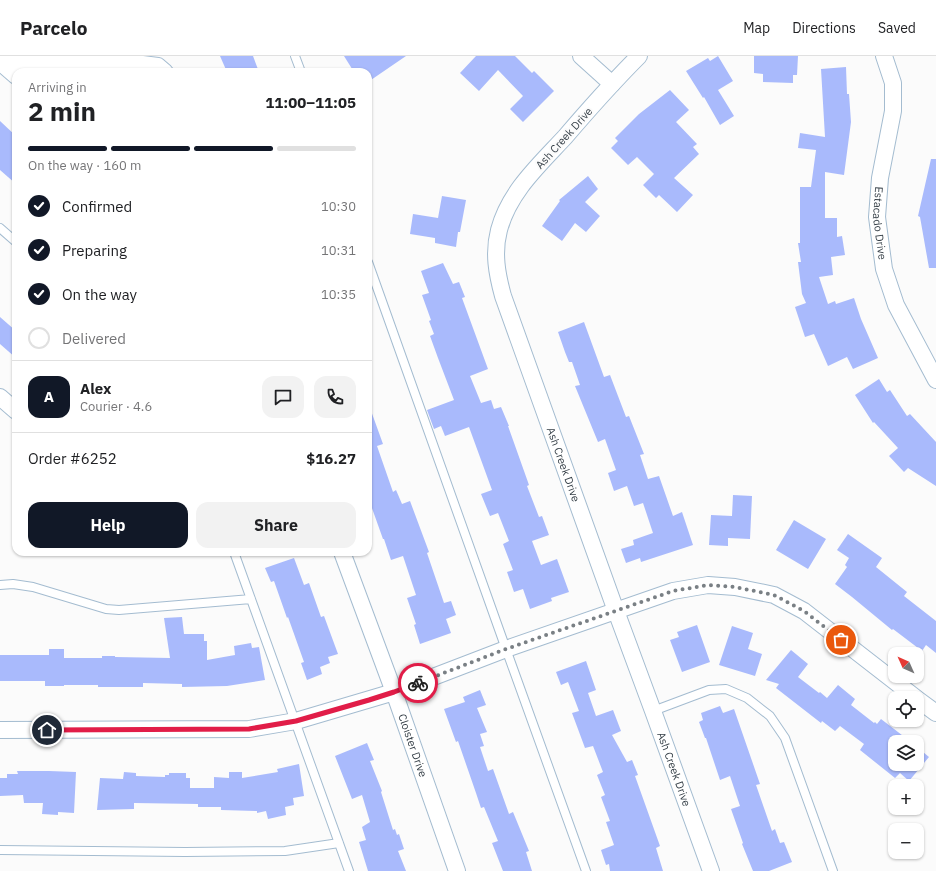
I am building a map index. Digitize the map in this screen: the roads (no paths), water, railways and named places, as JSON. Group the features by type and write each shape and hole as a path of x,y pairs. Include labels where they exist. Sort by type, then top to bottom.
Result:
{"street":[{"path":"581,56 612,84 639,56"},
{"name":"Estacado Drive","path":"884,56 893,83 893,111 880,178 877,217 884,269 896,305 936,380"},
{"path":"0,62 135,63 158,66 160,68"},
{"path":"0,62 12,72"},
{"name":"Ash Creek Drive","path":"612,84 525,181 508,206 499,231 496,253 497,274 503,296 711,871"},
{"name":"Cloister Drive","path":"343,556 394,692 457,871"},
{"path":"0,730 249,729 296,721 394,692 506,649 673,591 708,585 735,587 774,595 804,611 908,691"},
{"path":"924,704 936,713"}],"lane":[{"path":"295,56 300,68"},
{"path":"0,228 12,238"},
{"path":"372,273 586,871"},
{"path":"235,556 349,871"},
{"path":"0,585 13,584 33,588 106,609 119,610 251,600"},
{"path":"653,711 710,690 726,689 748,698 770,716 785,738 833,871"},
{"path":"0,850 185,852 285,851 339,843"}]}
